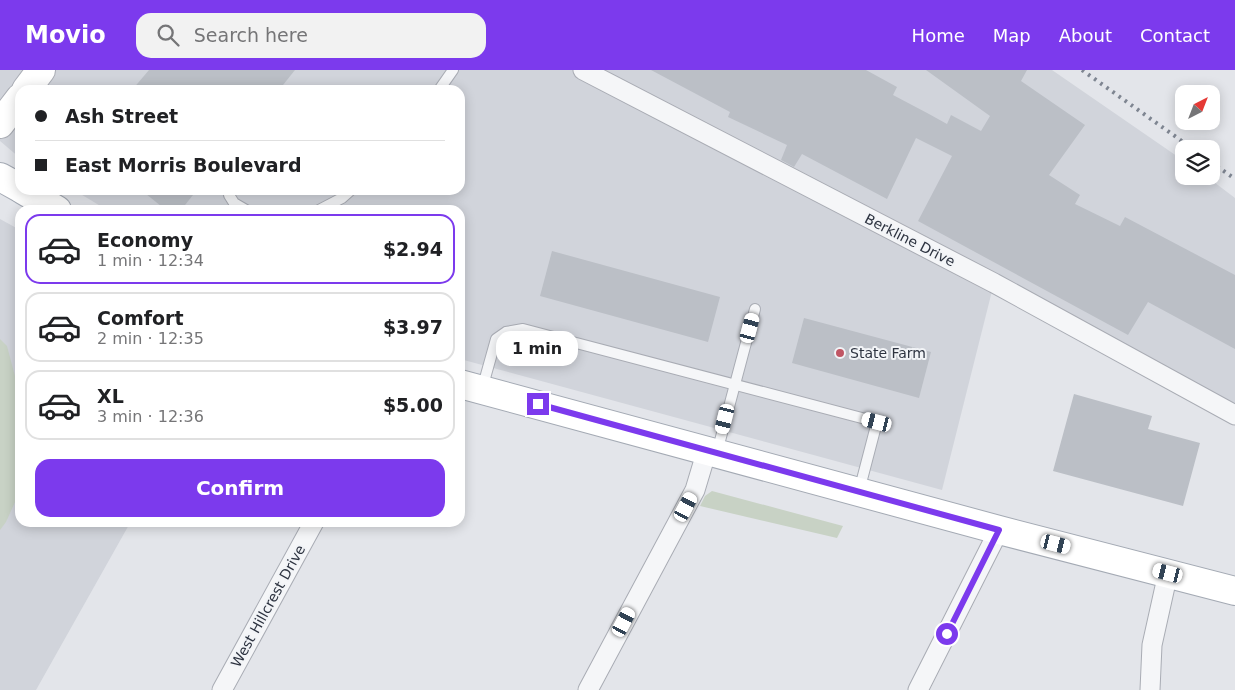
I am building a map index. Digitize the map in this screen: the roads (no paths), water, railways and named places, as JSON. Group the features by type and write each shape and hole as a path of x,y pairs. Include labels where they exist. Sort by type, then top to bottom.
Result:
{"main road":[{"path":"30,85 41,70"},
{"path":"0,124 15,104"},
{"path":"0,177 15,186"},
{"path":"31,195 48,205"},
{"path":"471,386 999,530 1235,591"}],"street":[{"name":"Berkline Drive","path":"583,70 994,283 1235,415"},
{"path":"588,690 695,490 712,451"},
{"name":"West Hillcrest Drive","path":"222,690 311,527"},
{"path":"918,690 999,530"},
{"path":"1150,690 1152,645 1168,573"}],"lane":[{"path":"443,85 454,70"},
{"path":"229,195 237,205"},
{"path":"329,205 345,195"},
{"path":"712,451 734,386 755,309"},
{"path":"471,386 496,339 506,332 523,330 877,422 859,492"}],"railway":[{"path":"1082,70 1180,140"},
{"path":"1220,168 1235,179"}],"place":[{"name":"State Farm","path":"840,353"}]}
